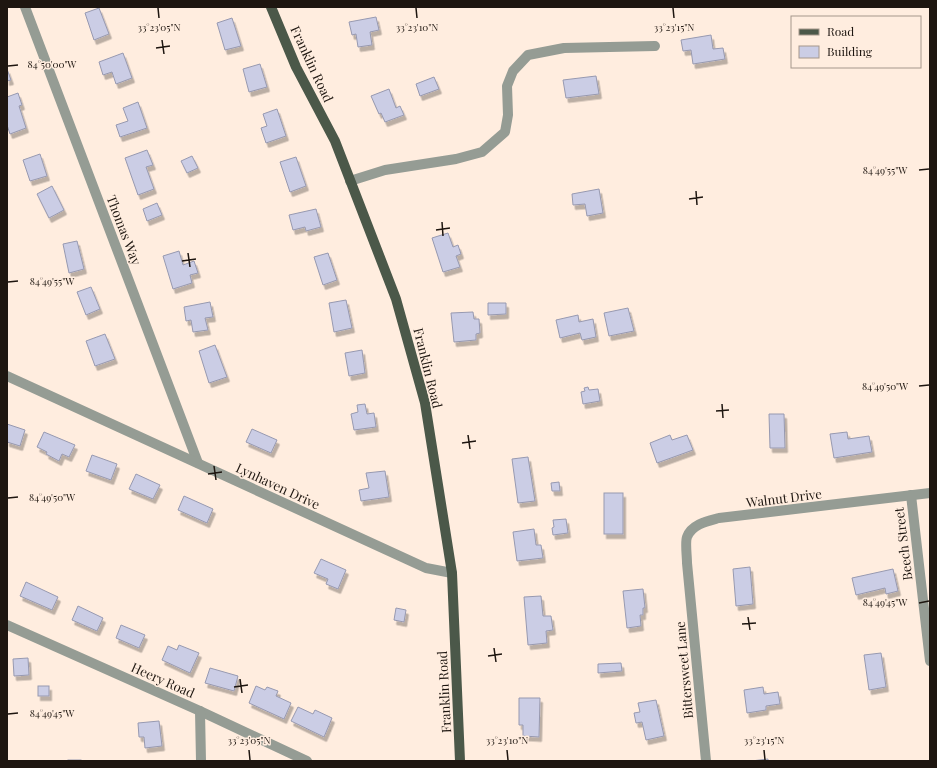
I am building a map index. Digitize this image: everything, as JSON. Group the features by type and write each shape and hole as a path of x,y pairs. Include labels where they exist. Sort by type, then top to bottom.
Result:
{"main road":[{"name":"Franklin Road","path":"271,7 296,67 335,141 396,299 425,403 452,573 460,761"}],"street":[{"name":"Thomas Way","path":"25,7 198,463"},
{"path":"350,181 385,170 456,159 482,152 505,132 508,115 507,86 513,71 528,55 564,48 655,46"},
{"name":"Lynhaven Drive","path":"7,376 426,568 452,573"},
{"name":"Walnut Drive","path":"688,577 687,537 694,528 705,521 930,493"},
{"name":"Beech Street","path":"911,495 930,661"},
{"name":"Bittersweet Lane","path":"688,577 706,761"},
{"name":"Heery Road","path":"7,625 200,711 307,761"},
{"path":"200,711 201,761"}],"building":[{"path":"99,8 109,34 94,40 85,13"},
{"path":"376,17 379,30 370,32 372,45 358,47 356,34 352,35 349,22"},
{"path":"232,18 241,46 225,50 217,23"},
{"path":"711,35 713,49 723,48 725,59 693,64 691,50 683,51 681,40"},
{"path":"123,53 132,78 116,84 112,72 103,75 99,62"},
{"path":"260,64 267,87 249,92 243,69"},
{"path":"7,69 11,80 7,81"},
{"path":"596,76 599,94 566,98 563,80"},
{"path":"434,77 439,89 420,96 416,84"},
{"path":"389,89 396,108 400,106 404,115 385,122 381,113 379,114 371,96"},
{"path":"18,93 22,105 19,106 26,128 10,134 7,125 7,97"},
{"path":"138,102 147,128 120,137 116,125 128,121 123,108"},
{"path":"277,109 286,136 266,143 261,128 267,126 263,114"},
{"path":"147,150 153,165 146,167 154,189 138,195 125,158"},
{"path":"40,154 47,176 30,181 23,160"},
{"path":"192,156 198,168 187,173 181,161"},
{"path":"296,157 306,186 290,192 280,162"},
{"path":"52,186 64,210 49,218 37,194"},
{"path":"599,189 603,213 587,216 585,204 573,205 572,194"},
{"path":"157,203 162,215 147,221 143,209"},
{"path":"316,209 321,227 306,231 305,227 293,230 289,215"},
{"path":"448,233 453,247 458,245 461,254 456,256 460,267 443,272 432,238"},
{"path":"77,241 84,269 69,273 63,244"},
{"path":"179,251 183,265 194,261 198,273 190,275 192,283 173,289 163,256"},
{"path":"328,253 337,280 323,285 314,257"},
{"path":"91,287 100,309 86,315 77,292"},
{"path":"346,300 352,328 334,332 329,303"},
{"path":"210,302 213,317 205,318 208,330 193,332 191,320 186,321 184,307"},
{"path":"488,303 506,303 506,314 488,315"},
{"path":"628,308 634,331 609,336 604,313"},
{"path":"473,312 474,319 479,319 480,333 476,334 476,340 454,342 451,313"},
{"path":"578,315 579,322 593,319 596,337 582,340 580,333 560,338 556,320"},
{"path":"105,334 115,359 95,366 86,341"},
{"path":"215,345 227,377 209,383 199,351"},
{"path":"362,350 365,373 349,376 345,353"},
{"path":"588,387 589,390 598,389 600,401 583,404 581,392 585,391 584,388"},
{"path":"365,404 367,414 374,413 376,427 354,430 351,414 358,412 357,405"},
{"path":"769,414 784,414 785,448 770,448"},
{"path":"7,424 25,430 20,446 7,442"},
{"path":"252,429 277,440 271,453 246,442"},
{"path":"44,432 75,445 69,457 62,454 59,461 37,447"},
{"path":"847,432 848,439 869,436 872,452 834,458 830,434"},
{"path":"670,435 672,440 687,435 693,450 657,463 650,443"},
{"path":"92,455 117,464 111,480 86,471"},
{"path":"528,457 535,501 518,503 512,459"},
{"path":"385,471 389,497 361,501 359,490 369,488 366,473"},
{"path":"136,474 160,485 153,499 129,489"},
{"path":"559,482 560,491 552,491 551,483"},
{"path":"604,493 623,493 623,534 604,534"},
{"path":"184,496 213,509 207,523 178,510"},
{"path":"566,519 568,533 553,535 553,520"},
{"path":"534,529 536,545 541,545 543,558 517,561 513,532"},
{"path":"321,559 346,570 338,589 326,584 328,579 314,573"},
{"path":"750,567 753,604 736,606 733,569"},
{"path":"893,569 898,591 886,594 885,588 856,595 852,578"},
{"path":"26,582 58,597 52,610 20,596"},
{"path":"643,589 645,608 643,608 643,615 640,615 641,626 627,628 623,591"},
{"path":"541,596 543,616 551,616 553,630 546,631 547,643 528,645 524,597"},
{"path":"78,606 103,618 97,631 72,620"},
{"path":"396,608 406,610 404,622 394,620"},
{"path":"121,625 145,635 139,648 116,638"},
{"path":"179,645 199,653 190,673 162,660 168,646 177,650"},
{"path":"881,653 886,687 869,690 864,655"},
{"path":"28,658 29,675 14,676 13,659"},
{"path":"621,663 622,671 598,673 598,664"},
{"path":"210,668 238,676 234,691 205,683"},
{"path":"38,686 49,686 49,696 38,696"},
{"path":"256,686 265,690 267,687 278,691 276,696 291,703 284,719 249,703"},
{"path":"763,687 764,694 778,692 780,704 766,706 766,710 747,713 744,690"},
{"path":"519,698 540,698 539,737 523,736 523,725 519,725"},
{"path":"656,700 664,736 646,740 642,722 636,723 634,713 640,712 638,703"},
{"path":"298,707 313,714 315,710 332,718 324,737 291,721"},
{"path":"159,721 162,746 145,748 144,737 139,737 138,723"},
{"path":"768,759 768,761 751,761"},
{"path":"81,760 81,761 68,761"}]}
